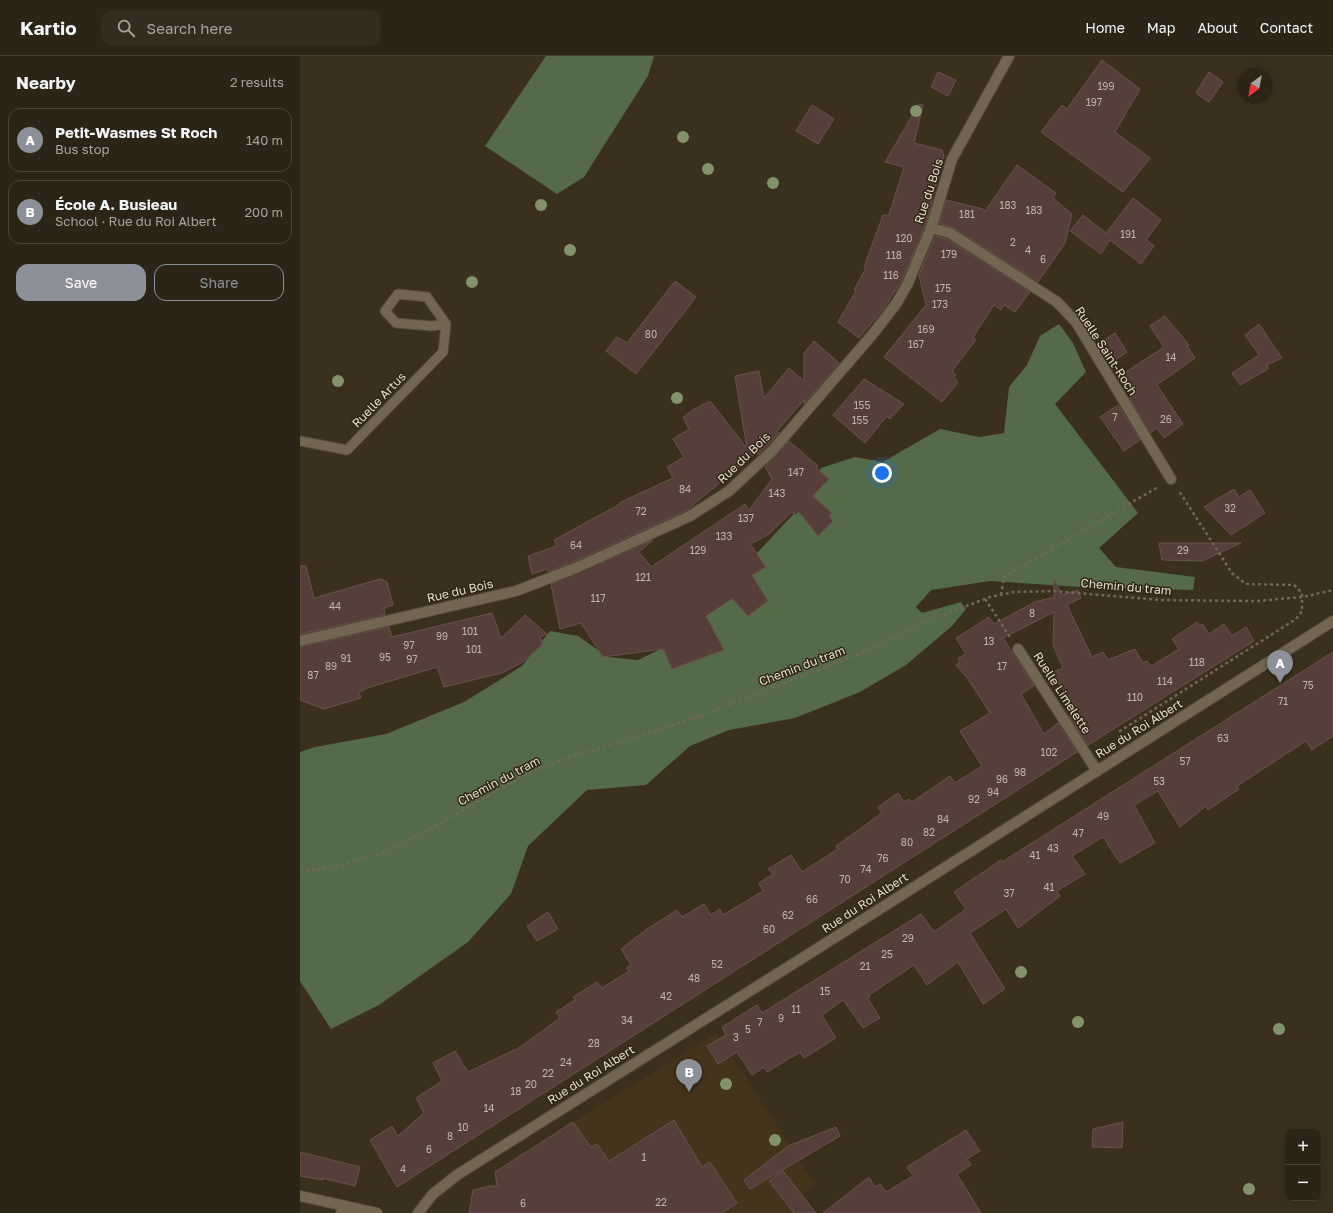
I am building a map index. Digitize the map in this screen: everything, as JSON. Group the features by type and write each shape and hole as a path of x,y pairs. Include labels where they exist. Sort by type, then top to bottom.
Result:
{"street":[{"name":"Rue du Bois","path":"300,641 516,591 578,567 690,516 729,491 772,450 883,323 908,283 930,228 952,159 1009,56"},
{"name":"Ruelle Saint-Roch","path":"930,228 950,233 1057,302 1076,322 1171,479"},
{"name":"Rue du Roi Albert","path":"418,1213 432,1194 457,1175 1333,621"},
{"name":"Ruelle Limelette","path":"1018,649 1097,771"},
{"path":"300,1196 377,1213"},
{"path":"341,1213 355,1208"}],"lane":[{"path":"398,294 427,297 446,324 432,326 396,323 385,311 398,294"},
{"name":"Ruelle Artus","path":"300,441 347,450 443,352 446,324"}],"path":[{"path":"1001,595 1004,577 1171,479 1232,573 1246,584 1294,585 1300,590 1302,597 1302,611 1296,619 1120,732"},
{"name":"Chemin du tram","path":"300,872 341,864 387,852 526,774 565,758 695,718 874,648 932,620 985,599 1026,591 1054,591 1162,600 1224,602 1265,601 1302,597 1333,590"},
{"path":"985,599 1018,649"}],"shaded area":[{"path":"717,1033 815,1185 801,1195 811,1213 612,1213 574,1170 552,1135"}],"green space":[{"path":"546,56 654,56 648,76 584,177 557,194 485,146"},
{"path":"1059,324 1073,343 1086,372 1055,404 1138,513 1099,548 1116,567 1195,577 1193,590 1081,587 990,581 931,590 916,607 922,613 961,602 966,609 952,626 906,665 860,692 795,718 729,730 690,746 646,785 587,790 528,846 511,894 468,942 379,1005 331,1029 300,981 300,752 315,747 386,734 464,702 522,666 550,631 578,636 608,657 638,660 665,647 729,583 800,507 821,468 855,457 883,462 940,429 979,437 1004,433 1009,387 1027,365 1040,336"}],"building":[{"path":"1102,60 1140,89 1115,132 1150,158 1123,192 1041,132 1062,105 1067,109"},
{"path":"938,72 956,80 948,96 931,87"},
{"path":"1209,72 1223,82 1209,102 1196,93"},
{"path":"919,104 923,105 914,143 942,150 944,156 925,226 902,280 885,307 859,338 838,322 856,291 854,290 866,268 864,267 883,215 889,215 904,167 885,162"},
{"path":"812,105 834,119 818,144 796,131"},
{"path":"1017,165 1056,193 1053,198 1072,214 1065,243 1038,282 954,228 939,223 946,200 983,209 985,211"},
{"path":"1133,198 1161,220 1146,240 1154,246 1141,264 1110,240 1101,254 1070,231 1083,215 1106,233"},
{"path":"935,236 947,239 1030,292 1015,312 1004,305 1001,310 994,305 975,334 973,338 976,340 952,371 956,375 954,377 958,382 942,402 884,357 926,305 919,275"},
{"path":"675,281 696,297 636,374 606,351 617,337 627,343"},
{"path":"1165,316 1189,345 1187,346 1195,358 1157,385 1183,424 1164,438 1157,428 1150,433 1129,398 1136,394 1123,374 1164,347 1150,326"},
{"path":"1259,324 1282,358 1267,365 1268,369 1240,385 1232,373 1259,355 1245,335"},
{"path":"1115,333 1127,352 1114,361 1102,342"},
{"path":"814,341 839,363 804,404 804,400 777,431 779,433 758,455 756,453 687,510 575,561 548,572 548,569 532,574 528,556 557,546 554,540 620,504 619,503 673,478 667,467 684,457 673,439 689,429 683,417 693,410 710,401 747,448 735,376 759,371 764,398 789,368 804,381 804,353"},
{"path":"864,379 904,404 890,419 887,416 865,443 833,415"},
{"path":"1118,405 1140,440 1124,451 1100,417"},
{"path":"789,441 818,466 816,468 829,479 813,496 832,513 829,516 833,521 818,536 799,512 796,515 792,512 768,535 750,544 766,567 752,575 768,601 748,616 732,599 706,616 724,650 672,669 663,649 603,657 581,623 560,629 551,584 653,540 639,552 651,567 745,504 749,510 772,479 765,467"},
{"path":"1234,489 1239,497 1250,490 1265,513 1231,535 1204,507"},
{"path":"1159,543 1241,543 1202,561 1162,560"},
{"path":"300,566 306,566 314,598 380,579 387,582 393,605 384,608 385,615 300,634"},
{"path":"1054,579 1062,595 1078,590 1081,598 1067,605 1092,657 1103,652 1108,660 1135,649 1143,663 1147,661 1151,666 1179,649 1172,639 1197,622 1200,626 1202,624 1209,634 1224,624 1232,636 1246,627 1254,641 1088,745 1069,716 1078,709 1051,673 1063,668 1053,645 1054,612 1003,638 1034,686 1021,694 1044,734 1058,723 1077,752 397,1187 370,1140 392,1126 398,1136 424,1113 416,1098 442,1081 433,1063 455,1051 468,1072 516,1050 560,1018 556,1012 575,1000 573,997 597,982 602,988 629,971 626,968 631,965 621,949 647,929 677,910 682,917 704,904 711,915 720,909 723,915 763,891 759,883 773,874 768,869 791,855 802,872 838,849 836,846 882,813 878,807 898,793 904,802 909,799 912,802 950,776 955,783 982,766 960,731 990,713 968,679 956,665 960,662 958,658 966,654 956,638 989,617 994,624 1035,602 1054,597"},
{"path":"492,613 501,638 525,615 547,634 540,637 543,644 523,662 502,673 444,687 437,667 364,689 359,692 361,698 324,709 300,700 300,647 389,627 392,637"},
{"path":"1333,652 1333,736 1312,750 1306,741 1237,786 1239,789 1208,810 1206,806 1180,827 1158,791 1134,805 1155,843 1120,863 1103,837 1072,856 1085,874 1057,891 1060,896 1018,928 1006,909 970,933 1005,989 983,1004 958,962 927,985 914,965 869,995 870,997 868,999 880,1018 863,1028 843,1000 822,1015 836,1038 804,1058 800,1052 767,1072 764,1067 752,1075 737,1052 718,1064 707,1046 726,1035 722,1027 757,1005 762,1013 921,914 934,932 966,909 954,892 1001,860 1002,862"},
{"path":"548,912 558,929 537,941 527,926"},
{"path":"674,1120 702,1167 710,1162 737,1203 722,1213 469,1213 473,1190 497,1186 495,1172 573,1122 591,1147 597,1144 609,1161"},
{"path":"1123,1122 1122,1148 1092,1147 1093,1129"},
{"path":"836,1127 840,1136 750,1189 744,1180 788,1146"},
{"path":"966,1130 980,1151 967,1159 971,1165 957,1174 981,1213 823,1213 869,1177 875,1187 880,1184 886,1192 913,1176 907,1167"},
{"path":"300,1152 360,1167 355,1186 322,1178 323,1180 300,1176"},
{"path":"783,1171 816,1213 794,1213 769,1181"}],"place":[{"name":"Petit-Wasmes St Roch","path":"1280,683"},
{"name":"École A. Busieau","path":"689,1092"}]}
